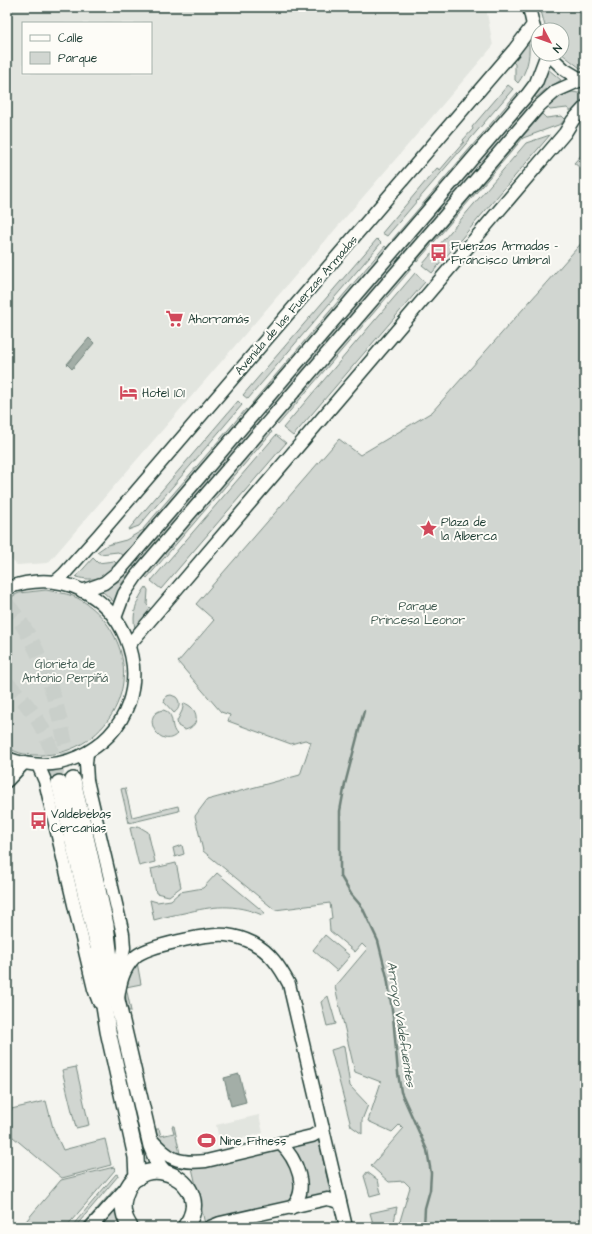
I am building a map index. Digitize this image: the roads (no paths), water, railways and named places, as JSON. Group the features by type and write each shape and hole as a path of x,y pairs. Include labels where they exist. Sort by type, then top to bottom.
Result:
{"main road":[{"path":"134,1181 136,1157 106,1021 98,947 66,781 106,926 110,969 149,1137 154,1154 164,1172"},
{"path":"130,1227 124,1215 123,1206 125,1194 134,1181 146,1172 164,1172 170,1174 182,1181 189,1189 193,1198 194,1207 189,1222 185,1227"}],"street":[{"path":"529,7 532,22"},
{"name":"Avenida de las Fuerzas Armadas","path":"55,582 68,571 514,50 530,29"},
{"path":"82,591 104,583 118,571 527,96 536,83 544,62"},
{"path":"556,62 565,70 583,81"},
{"path":"115,618 124,594 137,575 539,106 556,92 583,81"},
{"path":"129,645 560,139 585,107"},
{"path":"7,758 38,765 64,762 87,753 107,737 120,721 126,709 130,695 133,672 132,656 124,633 115,618 100,603 82,591 55,582 31,582 10,585"},
{"path":"87,753 87,780 123,934 124,948 119,978 118,1002"},
{"path":"7,781 24,763"},
{"path":"38,765 45,780 94,989 106,1021"},
{"path":"118,1002 123,973 134,958 144,951 172,943 214,935 226,935 253,943 267,952 275,961 288,984 346,1227"},
{"path":"149,1137 171,1158 178,1161 195,1162 206,1161 312,1136 320,1132 323,1128"},
{"path":"280,1143 294,1161 300,1183 298,1199 290,1208"},
{"path":"91,1227 134,1181"},
{"path":"210,1227 220,1223 328,1199 340,1203"}],"waterway":[{"name":"Arroyo Valdefuentes","path":"364,711 345,784 340,811 340,875 351,894 362,907 378,941 387,977 393,1016 401,1092 427,1150 431,1173 430,1190 425,1208 424,1227"}],"tunnel":[{"path":"7,604 21,623 43,665 57,710 73,780"},
{"path":"7,683 38,720 47,738 59,783"}],"place":[{"name":"Fuerzas Armadas - Francisco Umbral","path":"438,253"},
{"name":"Ahorramás","path":"175,319"},
{"name":"Hotel 101","path":"129,393"},
{"name":"Plaza de la Alberca","path":"428,529"},
{"name":"Valdebebas Cercanías","path":"38,821"},
{"name":"Nine Fitness","path":"207,1141"}],"park label":[{"name":"Parque Princesa Leonor","path":"418,613"},
{"name":"Glorieta de Antonio Perpiñá","path":"65,671"}]}
